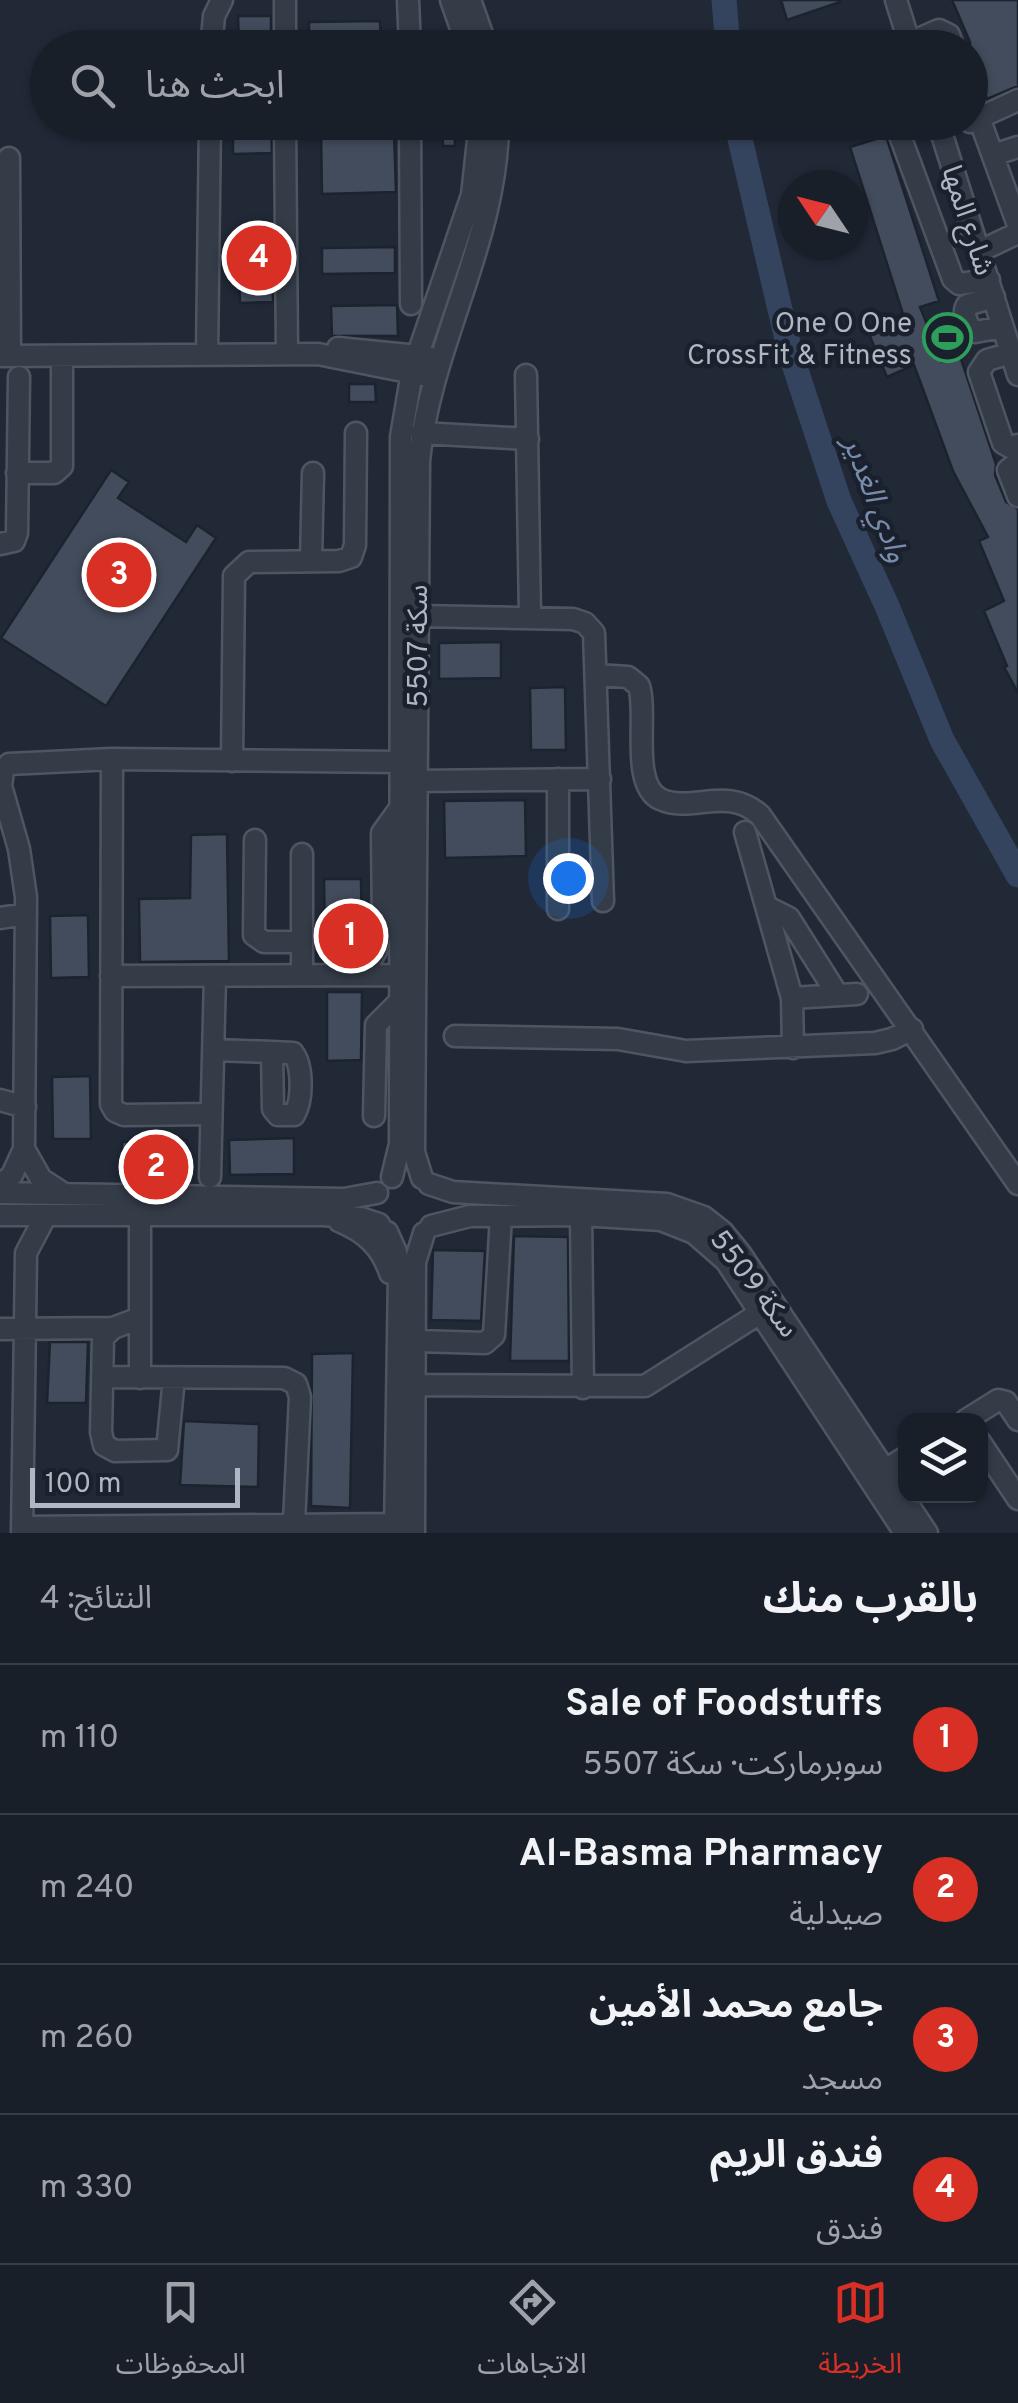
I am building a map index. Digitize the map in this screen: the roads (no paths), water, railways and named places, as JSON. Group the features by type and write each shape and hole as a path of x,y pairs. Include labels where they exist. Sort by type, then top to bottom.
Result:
{"street":[{"path":"213,30 214,16 222,0"},
{"path":"284,0 285,30"},
{"path":"451,0 462,30"},
{"path":"470,0 481,30"},
{"path":"896,0 906,30"},
{"path":"411,30 412,1"},
{"path":"988,114 1018,100"},
{"path":"207,355 210,140"},
{"path":"285,140 287,354"},
{"path":"410,140 411,304"},
{"name":"سكة 5507","path":"385,1185 400,1153 401,437 415,363 472,195 478,140"},
{"name":"سكة 5507","path":"425,1181 414,1152 416,616 422,433 437,369 493,190 497,140"},
{"path":"902,140 953,280 991,288"},
{"name":"شارع المها","path":"944,140 1014,352 1018,375"},
{"path":"984,140 1018,225"},
{"path":"993,155 1018,147"},
{"path":"9,158 5,356 318,354 335,347 437,369"},
{"path":"980,250 1018,234"},
{"path":"991,288 967,305 964,310 968,325 975,332 1003,327"},
{"path":"1014,352 987,360 980,372 1003,443 1010,448 1018,446"},
{"path":"17,473 54,472 62,466 62,356"},
{"path":"526,375 530,616"},
{"path":"0,544 14,541 17,534 18,377"},
{"path":"232,761 234,576 249,562 346,560 354,551 356,432"},
{"path":"422,433 528,439"},
{"path":"1018,462 1008,470 1018,496"},
{"path":"311,561 313,473"},
{"path":"416,616 530,616 579,620 590,628 596,639 603,901"},
{"path":"597,675 628,676 638,686 644,780 650,792 671,802 728,800 760,815 1018,1184"},
{"path":"0,1190 24,1149 25,1107 23,865 0,786 3,771 15,762 112,759 400,762"},
{"path":"112,759 114,1112 124,1116 212,1114"},
{"path":"558,779 558,910"},
{"path":"416,781 600,779"},
{"path":"362,975 376,951 383,926 382,834 400,808"},
{"path":"746,832 792,998 793,1048"},
{"path":"255,840 254,935 264,942 302,942"},
{"path":"753,860 784,849"},
{"path":"302,854 302,975"},
{"path":"766,907 789,918 847,994 792,998"},
{"path":"0,918 26,914"},
{"path":"111,976 398,975"},
{"path":"210,1177 215,976"},
{"path":"374,1116 376,1025 399,1002"},
{"path":"454,1036 618,1038 686,1051 883,1042 912,1029"},
{"path":"214,1050 272,1052"},
{"path":"0,1100 25,1107"},
{"path":"24,1149 41,1179 70,1196"},
{"path":"0,1190 70,1196 352,1199 402,1174 425,1181 438,1200 438,1210 415,1262 414,1533"},
{"name":"سكة 5509","path":"425,1181 452,1192 666,1204 704,1217 740,1252 885,1470 911,1531"},
{"path":"44,1217 26,1253 22,1530 224,1528 294,1522 344,1528 395,1528 400,1302 398,1263 374,1204 385,1185"},
{"path":"140,1214 140,1378"},
{"path":"0,1217 324,1215 361,1218 405,1239 428,1230"},
{"path":"324,1215 372,1240 388,1265 400,1302"},
{"path":"416,1340 485,1343 494,1336 501,1216"},
{"name":"سكة 5509","path":"428,1230 461,1217 501,1216 581,1216 661,1220 682,1225 710,1244 726,1261 911,1531"},
{"path":"581,1216 583,1388"},
{"path":"0,1217 26,1253"},
{"path":"416,1385 636,1388 654,1383 760,1313"},
{"path":"0,1329 112,1328 140,1318"},
{"path":"112,1328 104,1338 104,1445 116,1450 163,1452 169,1446 174,1378"},
{"path":"102,1377 284,1378 296,1384 300,1397 294,1522"},
{"path":"977,1413 998,1400 1006,1402 1018,1420"},
{"path":"988,1454 1018,1498"},
{"path":"885,1470 898,1462"}],"waterway":[{"name":"وادي الغدير","path":"724,0 726,30"},
{"name":"وادي الغدير","path":"740,140 790,352 839,501 942,740 1018,875"}],"place":[{"name":"فندق الريم","path":"259,258"},
{"name":"One O One CrossFit & Fitness","path":"947,338"},
{"name":"جامع محمد الأمين","path":"119,575"},
{"name":"Sale of Foodstuffs","path":"351,936"},
{"name":"Al-Basma Pharmacy","path":"156,1167"}]}
